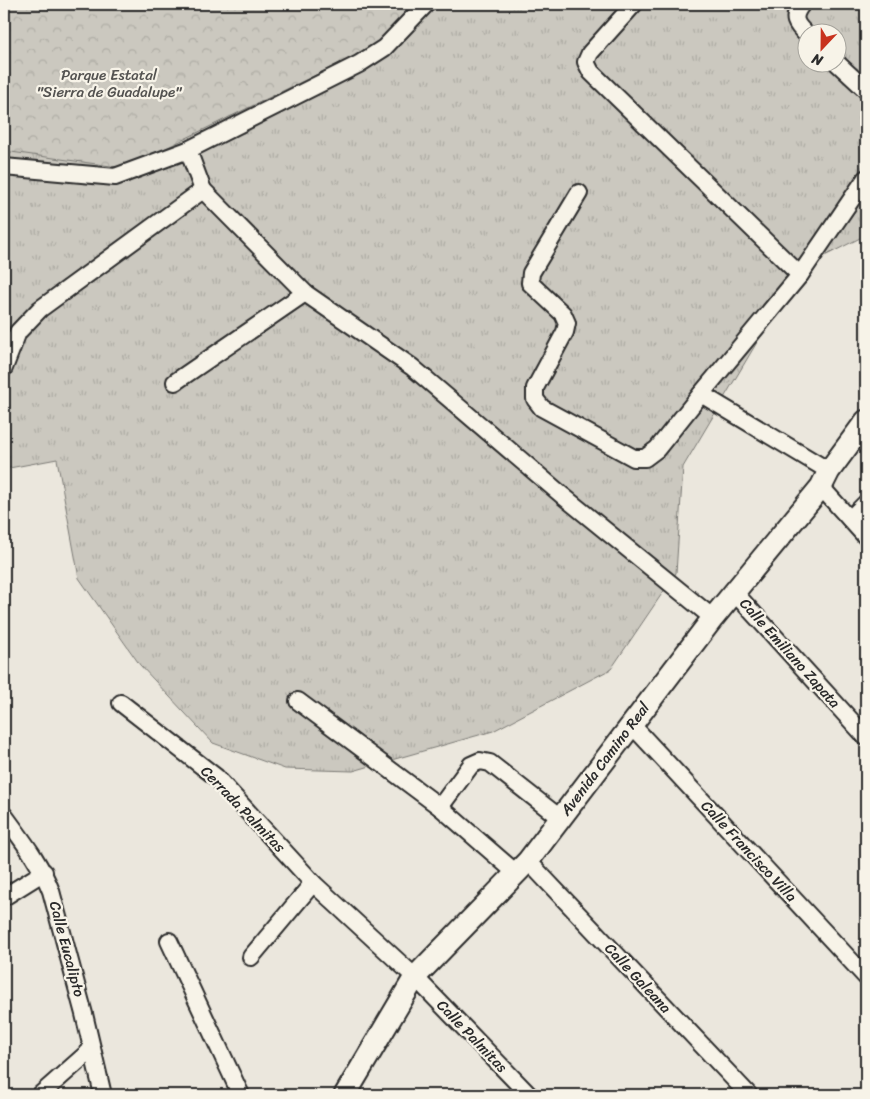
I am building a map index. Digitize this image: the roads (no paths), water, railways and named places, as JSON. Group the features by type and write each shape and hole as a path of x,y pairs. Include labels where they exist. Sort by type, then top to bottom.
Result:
{"street":[{"path":"4,167 115,177 188,150 359,64 384,48 426,4"},
{"path":"634,4 590,53 586,62 591,72 800,275"},
{"path":"798,28 795,19 798,9 802,4"},
{"path":"847,72 866,90"},
{"path":"188,150 204,190 305,293 412,367 563,496 713,618"},
{"path":"579,193 531,273 530,283 563,314 567,323 565,332 535,388 535,399 542,408 634,458 644,458 657,449 800,275 866,178"},
{"path":"4,368 18,332 40,309 204,190"},
{"path":"175,382 305,293"},
{"path":"701,394 825,479 850,519 866,537"},
{"name":"Avenida Camino Real","path":"345,1095 415,978 522,867 713,618 825,479 866,421"},
{"path":"850,519 866,503"},
{"name":"Calle Emiliano Zapata","path":"734,592 866,737"},
{"name":"Calle Galeana","path":"298,701 522,867 749,1095"},
{"name":"Cerrada Palmitas","path":"121,703 216,777 313,883 415,978"},
{"name":"Calle Francisco Villa","path":"631,724 866,977"},
{"path":"440,807 471,765 480,762 490,763 560,818"},
{"name":"Calle Eucalipto","path":"4,815 44,872 51,891 102,1095"},
{"path":"4,897 44,872"},
{"path":"250,957 313,883"},
{"path":"169,941 241,1095"},
{"name":"Calle Palmitas","path":"415,978 529,1095"},
{"path":"40,1095 92,1049"}],"park label":[{"name":"Parque Estatal \"Sierra de Guadalupe\"","path":"109,84"}]}
